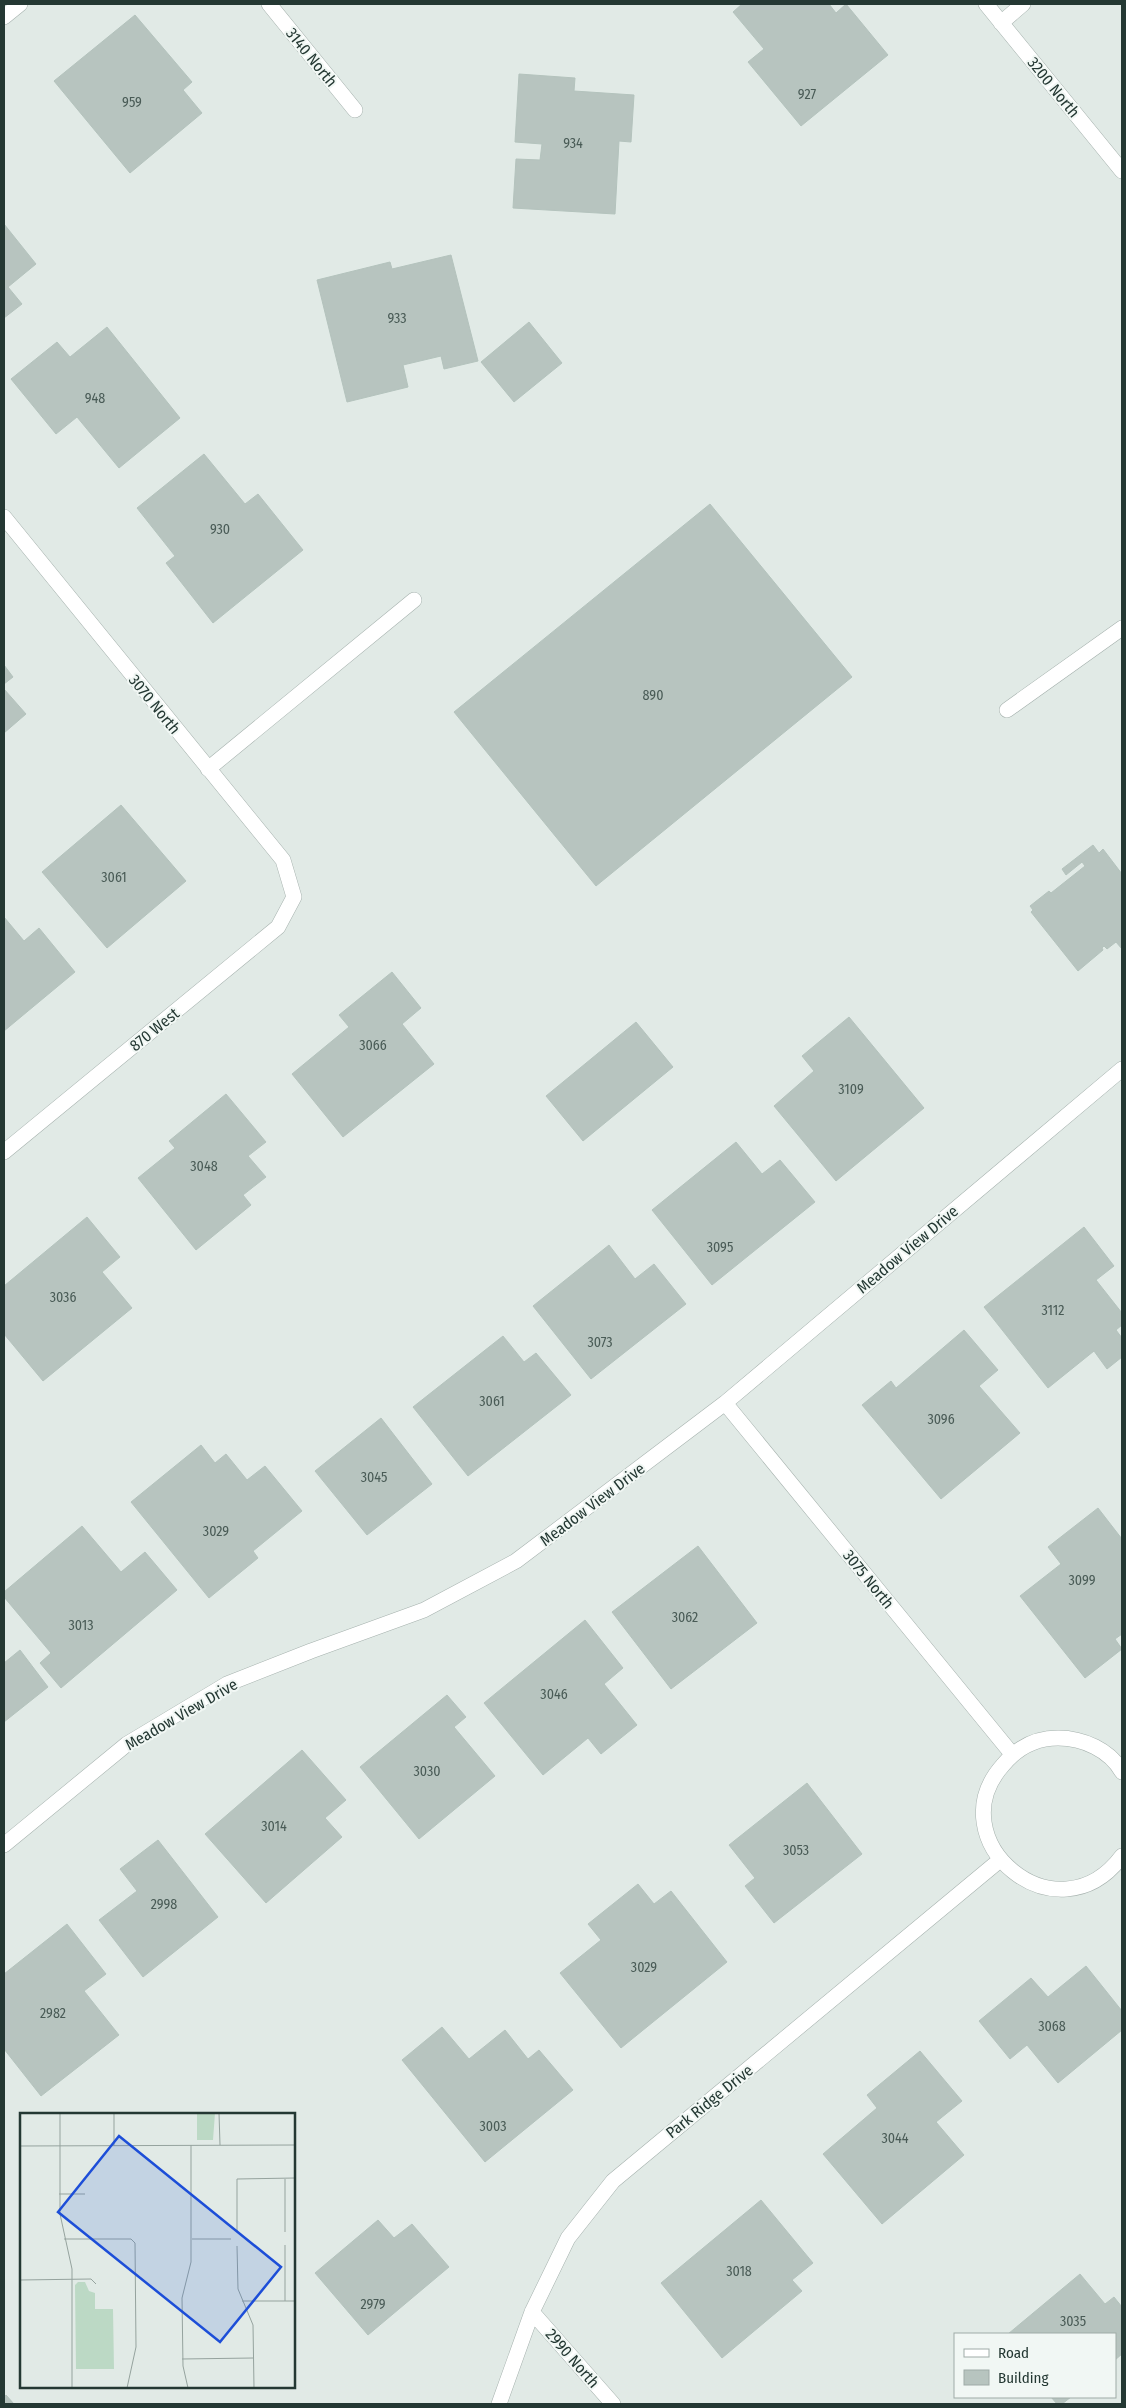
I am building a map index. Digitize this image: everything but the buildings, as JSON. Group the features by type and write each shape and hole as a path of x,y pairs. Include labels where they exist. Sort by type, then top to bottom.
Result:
{"street":[{"path":"4,17 20,4"},
{"name":"3140 North","path":"269,4 355,110"},
{"name":"3200 North","path":"986,4 1122,171"},
{"path":"1001,22 1023,4"},
{"name":"3070 North","path":"4,517 283,860 294,897"},
{"path":"208,769 414,600"},
{"path":"1007,710 1122,628"},
{"name":"870 West","path":"4,1152 278,927 294,897"},
{"name":"Meadow View Drive","path":"4,1845 127,1744 227,1684 424,1610 516,1560 725,1403 1122,1069"},
{"name":"3075 North","path":"725,1403 1012,1754"},
{"path":"1121,1768 1105,1753 1088,1743 1068,1738 1048,1738 1029,1744 1012,1754 996,1772 986,1793 984,1817 988,1839 1000,1860 1016,1875 1034,1885 1056,1889 1077,1887 1097,1879 1114,1866 1122,1856"},
{"name":"Park Ridge Drive","path":"499,2404 532,2312 568,2238 613,2180 1000,1860"},
{"name":"2990 North","path":"532,2312 612,2404"}]}
